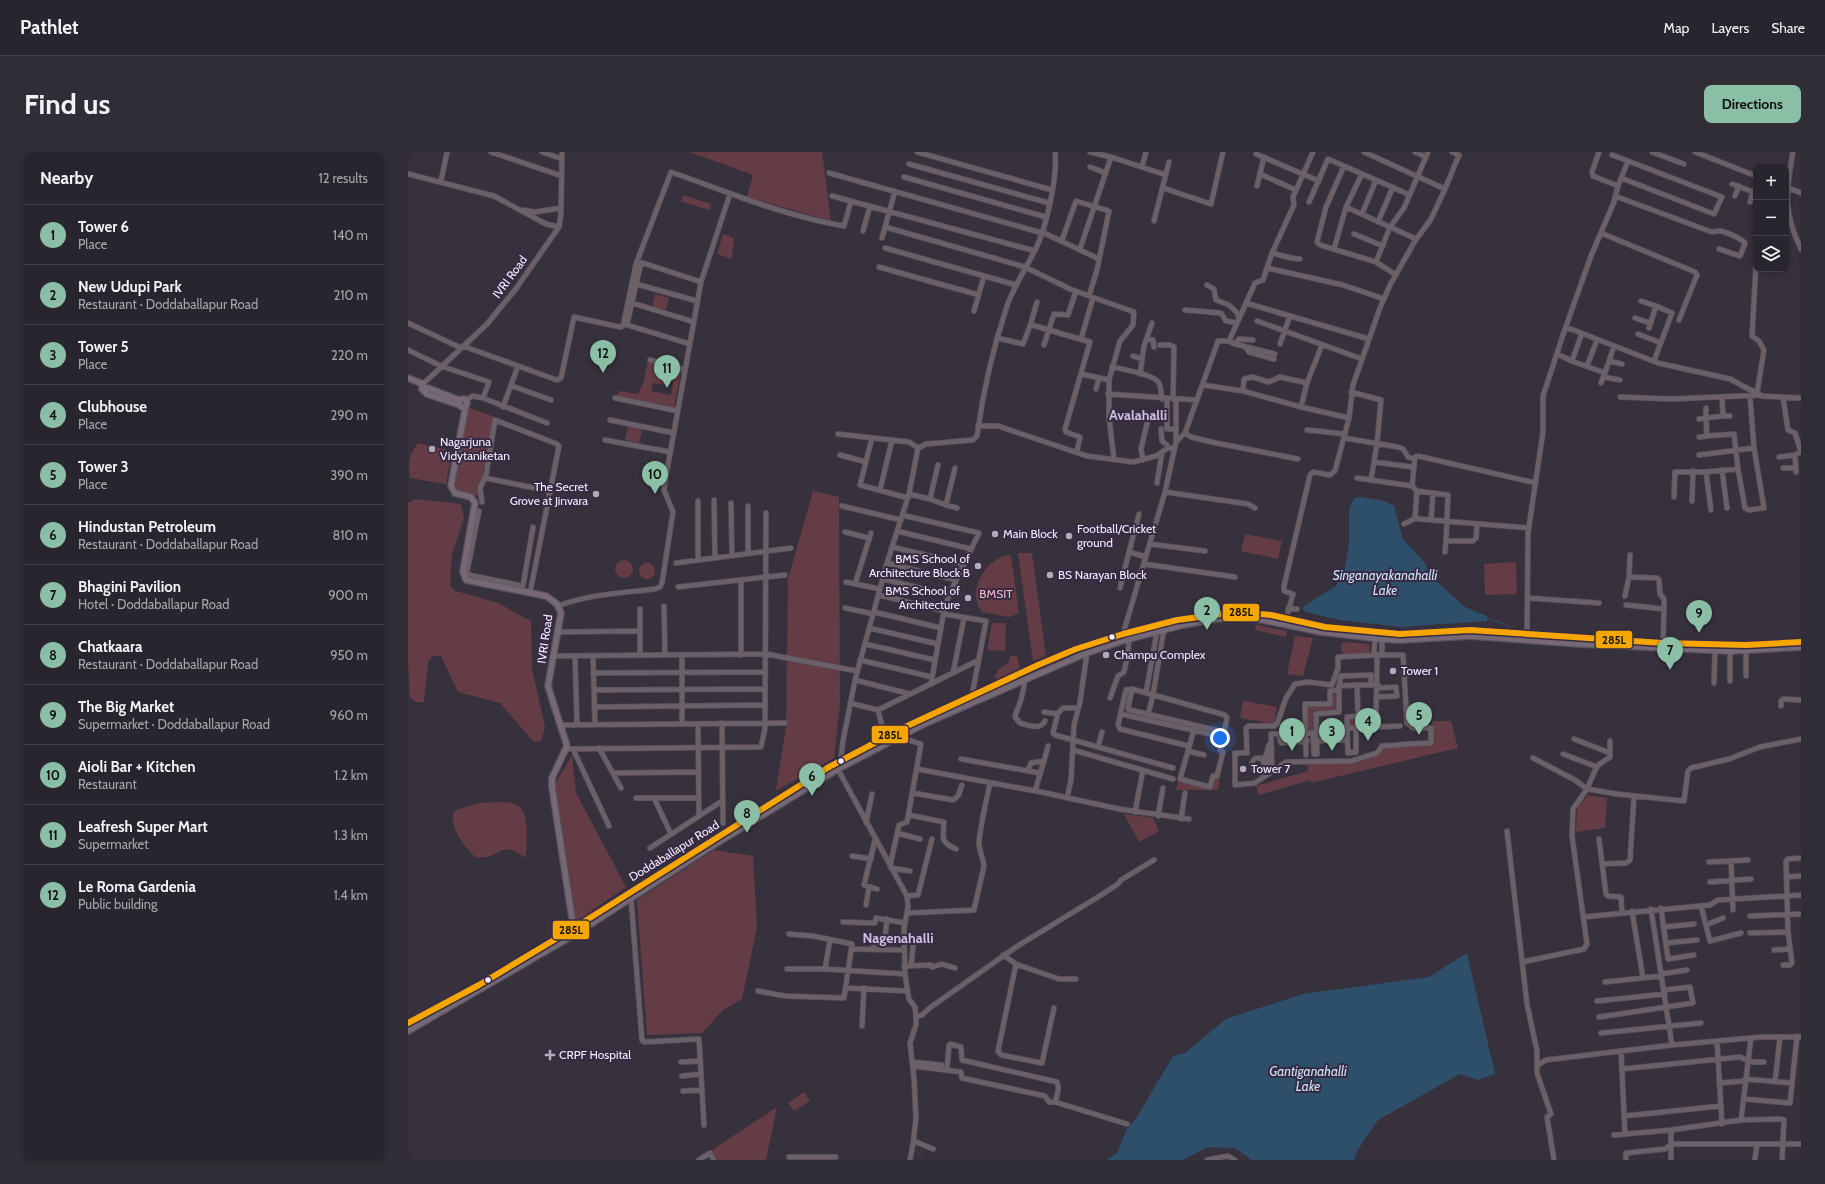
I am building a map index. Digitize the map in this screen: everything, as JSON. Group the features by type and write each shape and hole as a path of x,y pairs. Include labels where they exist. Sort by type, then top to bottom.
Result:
{"main road":[{"path":"408,378 422,386 427,394 462,403 465,410 451,488 455,493 471,497 479,501"},
{"name":"IVRI Road","path":"479,501 463,571 466,580 546,596 552,599 558,606 561,613 559,632 548,686 567,746 570,749"},
{"name":"Doddaballapur Road","path":"408,1031 575,930 706,844 836,767 898,737 1087,653 1126,637 1178,620 1221,613 1259,613 1325,627 1400,634 1457,630 1513,636 1730,651 1801,647"},
{"name":"Doddaballapur Road","path":"844,763 885,738 958,702 1076,649 1210,620 1240,618 1258,619 1321,632 1400,640 1458,636 1507,635"},
{"name":"Doddaballapur Road","path":"1513,636 1527,634 1636,645 1663,643 1746,645 1801,642"},
{"path":"570,749 552,778 552,787 575,930"},
{"name":"Doddaballapur Road","path":"408,1023 479,985 631,898 836,767"}],"street":[{"path":"441,181 447,152"},
{"path":"491,152 562,176"},
{"path":"542,152 562,159"},
{"name":"IVRI Road","path":"422,386 441,366 487,324 500,309 559,227 561,208 562,152"},
{"path":"917,152 1052,190"},
{"path":"918,448 926,444 973,440 977,436 992,353 1007,305 1025,267 1035,251 1042,232 1056,173 1055,152"},
{"path":"1090,152 1111,157 1166,175"},
{"path":"1142,167 1146,152"},
{"path":"1163,188 1211,204 1223,152"},
{"path":"1229,341 1255,283 1263,280 1272,253 1294,205 1293,197 1313,152"},
{"path":"1364,152 1376,154 1417,176 1445,188"},
{"path":"1376,262 1390,227 1401,215 1427,154 1415,152"},
{"path":"1286,619 1293,594 1284,591 1284,586 1302,514 1308,480 1313,472 1333,474 1349,418 1351,392 1369,339 1384,299 1396,274 1416,239 1431,219 1445,188 1458,155 1452,152"},
{"path":"1599,152 1592,172 1593,176 1618,186"},
{"path":"1652,152 1684,164"},
{"path":"1695,152 1753,175"},
{"path":"1789,172 1793,152"},
{"path":"1256,154 1319,181"},
{"path":"1612,155 1721,196 1716,213 1621,178"},
{"path":"1080,249 1111,157"},
{"path":"1257,186 1264,157"},
{"path":"1309,202 1328,159 1410,195"},
{"path":"1527,634 1529,528 1543,432 1543,396 1565,329 1628,161"},
{"path":"1154,221 1169,162"},
{"path":"909,164 1049,203"},
{"path":"1344,166 1326,207 1317,242 1320,245 1376,262 1396,274"},
{"path":"1090,167 1106,172"},
{"path":"408,323 462,347 557,380 562,378 574,317 620,327 623,326 639,262 671,172 750,202 844,226 851,201"},
{"path":"828,173 1042,232 1062,240 1099,259"},
{"path":"408,174 441,181 494,196 546,224 559,227"},
{"path":"1260,174 1296,190"},
{"path":"1334,249 1346,207 1362,174"},
{"path":"904,177 1046,217"},
{"path":"1362,214 1376,180"},
{"path":"1732,184 1753,191"},
{"path":"1735,196 1739,186"},
{"path":"1378,222 1393,187"},
{"path":"1789,188 1801,193"},
{"path":"882,238 894,191"},
{"path":"832,196 1035,251"},
{"path":"1615,196 1712,232 1718,230 1740,239 1745,243 1740,256 1720,249"},
{"path":"1750,202 1753,196"},
{"path":"558,606 574,600 660,587 673,512 664,490 670,452 701,282 729,197"},
{"path":"1062,240 1076,200 1109,210 1081,339"},
{"path":"863,231 870,206"},
{"path":"1346,207 1416,239"},
{"path":"522,210 536,212 561,208"},
{"path":"535,218 536,212"},
{"path":"1789,220 1801,249"},
{"path":"885,227 1025,267 1076,291 1134,312 1133,325 1120,341 1108,380 1114,460"},
{"path":"1601,233 1698,274 1680,318 1656,306 1640,301"},
{"path":"1354,234 1383,246"},
{"path":"885,248 1016,285"},
{"path":"1272,253 1300,259"},
{"path":"639,262 701,282"},
{"path":"639,262 627,326 690,344"},
{"path":"879,267 979,295"},
{"path":"1267,268 1344,285 1384,299"},
{"path":"1756,272 1752,336 1760,341 1764,350 1759,394"},
{"path":"974,311 984,276"},
{"path":"636,284 697,302"},
{"path":"1208,285 1214,289 1216,300 1229,305 1236,313 1238,321"},
{"path":"1044,345 1056,313 1066,316 1068,315 1076,291"},
{"path":"997,338 1023,344 1037,302"},
{"path":"1246,302 1369,339"},
{"path":"632,303 694,322"},
{"path":"1635,318 1650,326 1656,306"},
{"path":"1185,310 1221,313 1226,321 1238,321"},
{"path":"1654,361 1672,313"},
{"path":"1280,344 1290,316"},
{"path":"1257,321 1286,330 1362,359"},
{"path":"1140,374 1144,346 1152,323"},
{"path":"1030,326 1036,325 1081,339 1089,342 1090,344 1065,429 1066,432 1080,438 1077,452"},
{"path":"1565,329 1572,329 1654,361 1730,379 1759,394"},
{"path":"1572,361 1582,333"},
{"path":"1638,334 1661,343"},
{"path":"1147,338 1153,340 1154,347"},
{"path":"1235,344 1239,339 1252,340"},
{"path":"1587,366 1597,340"},
{"path":"1176,442 1184,433 1218,341 1229,341 1246,348 1275,354"},
{"path":"1110,698 1118,676 1124,672 1128,654 1126,637 1144,564 1165,492 1176,442 1174,347 1170,345 1160,345"},
{"path":"1301,407 1307,383 1322,345"},
{"path":"1601,383 1614,346"},
{"path":"1246,348 1249,352 1274,359"},
{"path":"408,350 441,366 489,382 483,398"},
{"path":"1557,354 1587,366 1604,375 1620,380"},
{"path":"1133,356 1142,359"},
{"path":"650,360 685,370"},
{"path":"1609,361 1622,364"},
{"path":"503,407 512,386 518,366"},
{"path":"1112,367 1140,374 1159,383 1164,399 1167,429 1176,429"},
{"path":"1081,374 1108,380"},
{"path":"1243,391 1244,378 1252,377 1269,382 1280,377 1307,383"},
{"path":"1096,389 1099,378"},
{"path":"1203,385 1243,391 1349,418"},
{"path":"512,386 551,400"},
{"path":"1351,392 1381,400 1377,444 1371,480"},
{"path":"1108,394 1164,399 1197,400"},
{"path":"1620,397 1672,399 1750,396 1759,394 1801,398"},
{"path":"462,403 473,396 483,398 503,407 547,422"},
{"path":"1699,437 1734,434 1745,508 1749,510 1764,508 1754,448 1750,396"},
{"path":"1722,397 1723,416"},
{"path":"1779,457 1795,455 1800,452 1795,433 1788,430 1783,397"},
{"path":"615,398 678,411"},
{"path":"1706,408 1707,436"},
{"path":"1143,460 1141,450 1149,415"},
{"path":"1699,419 1730,416"},
{"path":"479,501 480,488 485,478 495,422 497,420 559,446 530,593"},
{"path":"610,420 674,433"},
{"path":"978,426 998,426 1086,456 1114,460 1133,462 1143,460 1168,448 1175,448"},
{"path":"1161,429 1162,441 1168,448"},
{"path":"1307,430 1344,436 1403,449 1408,457 1414,459"},
{"path":"1184,433 1191,437 1211,442 1298,459"},
{"path":"838,434 909,442 918,448"},
{"path":"872,438 860,485 908,496 930,499 957,508"},
{"path":"605,440 670,452"},
{"path":"880,490 892,440"},
{"path":"844,763 842,749 854,680 887,563 908,496 918,448"},
{"path":"1699,455 1754,448"},
{"path":"1157,483 1162,452"},
{"path":"840,455 866,462"},
{"path":"1783,468 1796,470 1795,455"},
{"path":"1412,486 1412,467 1415,457 1418,456 1536,483"},
{"path":"1374,462 1412,467"},
{"path":"930,499 938,465"},
{"path":"946,504 955,468"},
{"path":"1674,497 1675,472 1706,472 1738,469"},
{"path":"1722,470 1726,508"},
{"path":"1692,501 1693,471"},
{"path":"1706,472 1711,510"},
{"path":"485,478 550,492"},
{"path":"1358,478 1412,486 1417,491 1448,495 1445,552"},
{"path":"1416,518 1415,511 1417,491"},
{"path":"1165,492 1248,504 1255,508"},
{"path":"1431,520 1433,493"},
{"path":"714,500 715,558"},
{"path":"698,501 698,560"},
{"path":"731,503 732,555"},
{"path":"748,506 748,553"},
{"path":"842,506 978,533 949,595 944,613 931,684"},
{"path":"479,511 472,532 467,574 523,586 533,527"},
{"path":"609,826 570,749 761,747 765,723 766,513"},
{"path":"1120,588 1139,514"},
{"path":"1404,524 1416,518 1477,525 1529,528"},
{"path":"1446,541 1473,541 1476,538 1477,525"},
{"path":"897,531 971,549"},
{"path":"845,532 870,536 856,584"},
{"path":"532,535 541,536"},
{"path":"1150,544 1205,551"},
{"path":"892,547 964,564"},
{"path":"676,562 791,548"},
{"path":"1129,552 1146,557"},
{"path":"1625,596 1629,577 1630,555"},
{"path":"887,563 956,580"},
{"path":"1144,564 1235,578"},
{"path":"678,588 785,574"},
{"path":"1629,577 1657,578 1659,580 1660,594 1664,599 1663,643"},
{"path":"883,579 949,595"},
{"path":"741,655 742,580"},
{"path":"846,582 880,589"},
{"path":"879,595 964,618 986,621 973,690"},
{"path":"1528,598 1599,603"},
{"path":"1626,605 1664,609"},
{"path":"664,606 664,655"},
{"path":"844,608 941,628"},
{"path":"640,609 640,655"},
{"path":"1288,609 1297,609"},
{"path":"953,673 964,618"},
{"path":"869,628 938,644"},
{"path":"1148,715 1153,695 1164,629"},
{"path":"559,632 640,631"},
{"path":"1146,693 1157,631"},
{"path":"1375,638 1378,655 1376,727"},
{"path":"1378,655 1382,639"},
{"path":"865,644 935,660"},
{"path":"1714,682 1715,650"},
{"path":"1746,650 1746,676"},
{"path":"1730,651 1730,681"},
{"path":"1066,798 1071,780 1073,740 1087,653"},
{"path":"554,656 766,654 857,671"},
{"path":"682,655 682,724"},
{"path":"1378,655 1403,655 1408,723 1413,728 1431,728 1431,743 1410,743 1382,746 1377,753 1351,761 1286,762 1255,783 1235,785 1234,753 1247,753 1246,728 1248,726 1274,726 1277,724 1286,698 1295,684 1308,682 1332,685 1338,668 1338,657 1378,655"},
{"path":"575,656 577,724"},
{"path":"593,656 594,724"},
{"path":"860,660 932,677"},
{"path":"850,703 878,710 979,660"},
{"path":"593,673 765,672"},
{"path":"1315,741 1316,714 1339,712 1339,688 1342,676 1371,675 1371,685"},
{"path":"854,680 910,694"},
{"path":"1025,680 1023,695 1020,705 1016,711 1015,718 1020,723 1038,727 1043,725 1045,721"},
{"path":"1306,755 1305,704 1330,704 1330,691 1339,688 1371,685 1396,687 1397,696 1376,697"},
{"path":"1356,728 1356,752 1348,753 1346,717 1358,716 1357,686"},
{"path":"1194,728 1188,748 1180,779 1210,787 1213,776 1217,776 1223,752 1220,750 1227,718 1225,715 1130,688 1126,690 1118,725 1120,729 1188,748 1204,755"},
{"path":"594,690 765,689"},
{"path":"1132,689 1128,709 1223,735"},
{"path":"1780,706 1783,699 1801,700"},
{"path":"594,707 765,706"},
{"path":"1044,712 1057,714 1063,708 1078,708"},
{"path":"878,710 885,738"},
{"path":"1121,714 1194,728"},
{"path":"1057,717 1053,734 1173,768"},
{"path":"722,723 723,823"},
{"path":"561,725 785,723"},
{"path":"698,724 699,816"},
{"path":"1271,734 1315,733 1356,728 1400,726"},
{"path":"1098,747 1102,732"},
{"path":"1270,773 1271,734"},
{"path":"1261,759 1266,756 1269,736 1271,734"},
{"path":"1279,734 1281,743 1347,740"},
{"path":"890,867 899,825 908,822 922,744 898,737"},
{"path":"1574,739 1610,753"},
{"path":"1533,758 1575,780 1587,789 1684,801 1688,771 1691,768 1724,761 1765,746 1801,739"},
{"path":"1522,962 1584,949 1586,944 1572,836 1573,809 1587,789 1596,767 1610,757 1610,741"},
{"path":"1035,791 1048,746"},
{"path":"600,748 622,788"},
{"path":"1073,750 1174,779"},
{"path":"1562,754 1596,767"},
{"path":"961,759 1040,773"},
{"path":"1268,759 1270,773"},
{"path":"1028,770 1031,763 1044,761"},
{"path":"836,767 907,896 908,913 905,923 904,966 907,991 915,1007 916,1017 916,1025 910,1043 913,1064 916,1118 914,1141 910,1160"},
{"path":"917,769 1035,791 1135,812 1189,819"},
{"path":"1135,812 1143,770"},
{"path":"613,773 698,772"},
{"path":"908,913 974,910 984,866 980,853 979,842 990,783"},
{"path":"913,793 953,800 958,796 962,785"},
{"path":"1158,816 1163,788"},
{"path":"866,823 872,794"},
{"path":"1181,819 1185,794"},
{"path":"1602,864 1626,863 1630,860 1634,796"},
{"path":"636,798 698,798"},
{"path":"654,798 672,834"},
{"path":"650,848 722,801"},
{"path":"909,815 944,822 943,840 946,845 956,849"},
{"path":"1507,832 1527,1004 1537,1051 1537,1073 1551,1114 1547,1117 1554,1160"},
{"path":"898,833 920,838"},
{"path":"907,896 918,895 932,839"},
{"path":"1599,839 1606,894 1608,896 1621,897 1622,912"},
{"path":"876,840 864,886 877,889"},
{"path":"852,856 871,859"},
{"path":"1783,965 1792,964 1788,932 1786,860 1801,858"},
{"path":"916,1017 922,1015 1003,955 1154,860"},
{"path":"1709,862 1748,860"},
{"path":"1731,861 1733,910"},
{"path":"890,867 910,871"},
{"path":"1786,877 1801,876"},
{"path":"1710,882 1751,880"},
{"path":"866,905 869,887"},
{"path":"1583,917 1661,908 1701,906 1714,904 1718,900 1732,898 1801,895"},
{"path":"631,898 643,1041 699,1039 704,1125"},
{"path":"1701,906 1710,941 1741,933"},
{"path":"1661,908 1669,960 1694,955"},
{"path":"1651,909 1672,1045"},
{"path":"1632,911 1643,978"},
{"path":"1750,916 1801,914"},
{"path":"843,922 875,923 876,918 905,923"},
{"path":"1706,926 1723,918"},
{"path":"885,938 887,919"},
{"path":"1663,927 1694,924"},
{"path":"1750,933 1788,932"},
{"path":"758,991 785,996 842,998 845,996 852,944 789,934"},
{"path":"873,950 874,939 904,937"},
{"path":"911,966 914,938"},
{"path":"825,968 830,940"},
{"path":"1666,943 1697,940"},
{"path":"852,949 904,950"},
{"path":"1774,950 1790,949"},
{"path":"1003,955 1016,964 1059,979 1076,979"},
{"path":"904,966 931,964 932,967 942,964 955,968"},
{"path":"1016,964 998,1052 1001,1055 1042,1063 1054,1008"},
{"path":"787,969 825,968 848,971 905,974"},
{"path":"1605,982 1643,978 1687,970"},
{"path":"1597,1001 1690,987 1691,989 1692,1004 1599,1017"},
{"path":"847,988 907,991"},
{"path":"862,1026 864,988"},
{"path":"1601,1033 1701,1023"},
{"path":"1538,1065 1546,1060 1621,1050 1751,1038 1799,1036 1790,1103 1744,1099"},
{"path":"1775,1082 1780,1037"},
{"path":"1741,1120 1751,1038"},
{"path":"1717,1041 1722,1124"},
{"path":"944,1067 950,1044 956,1045 961,1047 960,1057 962,1060 1057,1082 1058,1088 1055,1102"},
{"path":"1621,1050 1625,1134"},
{"path":"1622,1069 1719,1059 1740,1058 1764,1062"},
{"path":"681,1062 700,1061"},
{"path":"913,1064 944,1067 946,1071 961,1072 962,1078 1046,1096 1049,1102 1055,1102 1127,1124"},
{"path":"682,1076 701,1074"},
{"path":"1719,1083 1745,1080 1792,1083"},
{"path":"683,1091 702,1090"},
{"path":"1624,1116 1721,1106"},
{"path":"1614,1135 1722,1124 1741,1120 1784,1120 1782,1160"},
{"path":"1671,1130 1671,1160"},
{"path":"914,1141 933,1149"},
{"path":"1626,1160 1626,1153 1665,1149 1672,1144 1801,1144"},
{"path":"1755,1159 1757,1144"},
{"path":"699,1160 710,1153 714,1160"},
{"path":"1207,1160 1228,1156 1232,1159"},
{"path":"789,1157 836,1157"}],"green space":[{"path":"690,152 822,152 831,221 747,197 753,175"},
{"path":"683,195 711,204 709,210 681,201"},
{"path":"723,234 734,238 732,259 717,254"},
{"path":"655,294 669,298 665,312 652,308"},
{"path":"648,361 681,371 674,407 617,396 619,391 638,394 643,384","holes":["666,375 674,377 671,395 651,391 653,383 664,385"]},
{"path":"467,407 495,417 478,496 457,492 455,488"},
{"path":"628,426 642,430 639,443 625,440"},
{"path":"418,443 452,451 446,484 410,478 410,459"},
{"path":"813,491 839,497 840,704 834,758 776,791 786,727 788,579"},
{"path":"415,499 461,504 464,518 452,554 450,584 453,590 498,603 531,621 532,668 545,727 541,741 534,742 500,703 458,692 441,656 432,656 428,662 424,702 416,702 410,697 408,664 408,503"},
{"path":"1245,534 1282,541 1278,559 1241,551"},
{"path":"1018,553 1032,553 1046,656 1033,661"},
{"name":"BMSIT","path":"1011,555 1019,613 1010,617 982,612 977,604 976,594 977,585 981,576 994,561"},
{"path":"624,560 630,563 633,569 630,575 624,578 618,575 615,569 618,563"},
{"path":"1516,562 1517,594 1487,595 1485,593 1484,564"},
{"path":"644,563 650,563 655,568 653,577 650,579 644,579 639,574 639,568"},
{"path":"992,623 1006,623 1005,651 987,650"},
{"path":"1256,625 1287,631 1286,637 1255,630"},
{"path":"1295,636 1313,638 1303,676 1287,674"},
{"path":"1343,642 1369,644 1370,654 1342,655 1341,645"},
{"path":"1017,655 1020,669 996,680 995,677 998,670 1009,662 1010,656"},
{"path":"1336,694 1337,710 1313,711 1313,730 1307,730 1307,707 1332,707 1332,695"},
{"path":"1243,701 1277,707 1274,724 1240,718"},
{"path":"1360,711 1372,711 1372,725 1350,726 1349,719 1360,719"},
{"path":"1432,721 1451,721 1458,748 1311,783 1310,780 1259,795 1256,786 1308,771 1308,764 1359,761 1377,754 1384,748 1432,745"},
{"path":"572,755 576,793 626,887 574,923 554,786"},
{"path":"1223,755 1218,790 1176,790 1178,781 1211,789 1214,779 1217,779"},
{"path":"1588,795 1607,798 1605,828 1576,832 1577,808"},
{"path":"479,803 513,803 521,808 526,821 527,829 526,858 511,849 503,850 488,857 476,858 467,848 455,830 453,824 454,811"},
{"path":"1124,814 1153,818 1159,831 1139,842"},
{"path":"714,850 753,856 757,927 742,999 723,1010 702,1033 647,1035 637,900"},
{"path":"804,1092 810,1101 794,1111 788,1103"},
{"path":"777,1107 766,1160 718,1160 712,1150"}],"water":[{"name":"Singanayakanahalli Lake","path":"1361,497 1384,501 1394,506 1403,539 1425,563 1428,571 1435,580 1465,607 1487,616 1487,621 1401,627 1340,620 1305,612 1303,608 1305,605 1335,587 1344,573 1349,545 1349,509 1354,498"},
{"name":"Gantiganahalli Lake","path":"1467,953 1495,1074 1478,1080 1460,1074 1378,1120 1357,1151 1354,1160 1252,1160 1235,1148 1208,1147 1183,1160 1107,1160 1117,1153 1127,1129 1137,1117 1173,1056 1185,1053 1226,1019 1303,994 1429,977"}],"waterway":[{"path":"1487,619 1506,624 1510,629"},
{"path":"916,1151 924,1160"}],"transit line":[{"name":"285L","path":"408,1023 479,985 574,928 829,767 905,727 1038,665 1076,649 1123,634 1177,620 1237,612 1271,615 1325,627 1400,634 1470,630 1663,643 1746,645 1801,642"}],"place":[{"name":"Le Roma Gardenia","path":"603,373"},
{"name":"Leafresh Super Mart","path":"667,388"},
{"name":"Nagarjuna Vidytaniketan","path":"432,449"},
{"name":"The Secret Grove at Jinvara","path":"596,494"},
{"name":"Aioli Bar + Kitchen","path":"655,494"},
{"name":"Main Block","path":"995,534"},
{"name":"Football/Cricket ground","path":"1069,536"},
{"name":"BMS School of Architecture Block B","path":"978,566"},
{"name":"BS Narayan Block","path":"1050,575"},
{"name":"BMS School of Architecture","path":"968,598"},
{"name":"New Udupi Park","path":"1207,630"},
{"name":"The Big Market","path":"1699,633"},
{"name":"Champu Complex","path":"1106,655"},
{"name":"Bhagini Pavilion","path":"1670,670"},
{"name":"Tower 1","path":"1393,671"},
{"name":"Tower 3","path":"1419,735"},
{"name":"Clubhouse","path":"1368,741"},
{"name":"Tower 6","path":"1292,751"},
{"name":"Tower 5","path":"1332,751"},
{"name":"Tower 7","path":"1243,769"},
{"name":"Hindustan Petroleum","path":"812,796"},
{"name":"Chatkaara","path":"747,833"},
{"name":"CRPF Hospital","path":"550,1055"}],"district":[{"name":"Avalahalli","path":"1138,415"},
{"name":"Nagenahalli","path":"898,938"}]}
